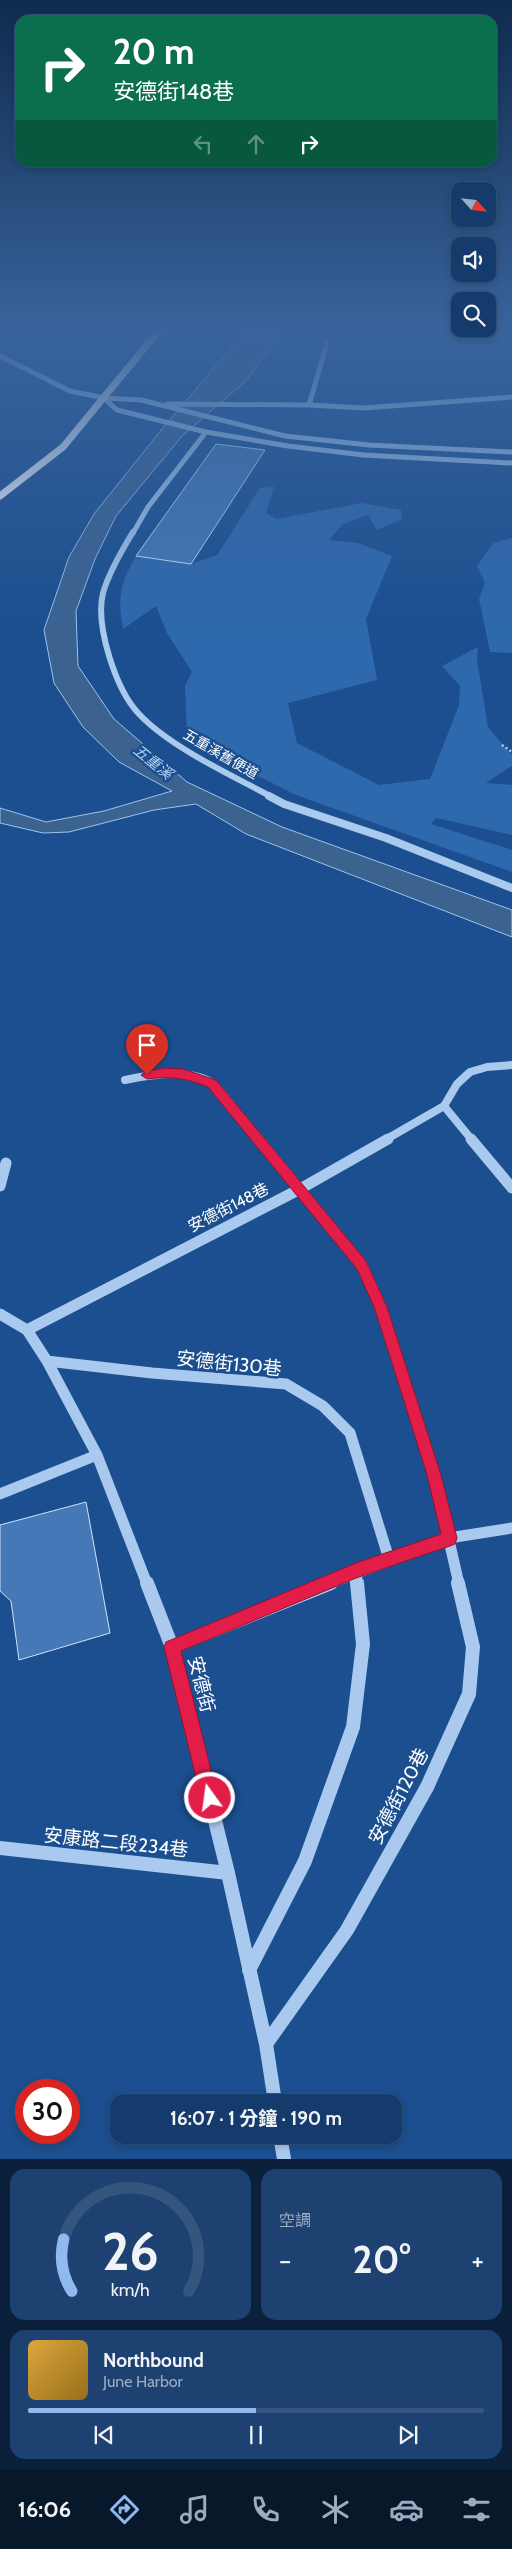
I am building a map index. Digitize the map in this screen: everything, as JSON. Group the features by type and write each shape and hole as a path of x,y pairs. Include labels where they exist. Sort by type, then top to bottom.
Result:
{"main road":[{"path":"0,496 41,466 63,446 78,429"}],"street":[{"path":"193,429 364,455 512,463"},
{"path":"253,429 285,436 341,442 512,452"},
{"name":"五重溪舊便道","path":"206,432 148,507 121,552 103,594 102,636 118,681 138,714 181,747 284,804 386,838 512,888"},
{"path":"512,1065 476,1068 455,1083 444,1106 512,1188"},
{"path":"125,1080 165,1072 183,1073 212,1084 362,1265 380,1307 434,1475 450,1538"},
{"name":"安德街148巷","path":"27,1330 300,1188 444,1106"},
{"path":"0,1186 6,1163"},
{"name":"安德街","path":"0,1314 27,1330 47,1361 97,1455 172,1647 228,1873 266,2044 274,2094"},
{"name":"安德街130巷","path":"47,1361 152,1373 246,1379 286,1384 293,1388 322,1406 350,1433 389,1559"},
{"path":"0,1494 97,1455"},
{"path":"172,1647 389,1559 450,1538 512,1528"},
{"name":"安德街120巷","path":"266,2044 347,1930 427,1787 469,1694 473,1647 450,1538"},
{"path":"249,1970 305,1861 353,1727 363,1644 356,1571"},
{"name":"安康路二段234巷","path":"0,1848 228,1873"},
{"path":"282,2144 284,2159"}],"path":[{"path":"502,745 512,752"}],"shaded area":[{"path":"274,486 266,513 276,519 362,503 401,510 402,519 377,530 368,515 343,524 329,540 358,543 392,556 366,619 377,680 288,703 297,743 379,785 430,779 459,705 460,686 442,666 478,647 477,659 488,727 512,755 512,766 486,783 512,785 512,835 436,818 431,824 512,850 512,872 296,795 228,761 187,735 185,686 192,672 167,633 156,606 123,629 120,599 123,583 136,556 191,564 217,555 260,488"},
{"path":"512,538 512,653 490,652 479,599 485,583 477,566 493,543"}],"water":[{"name":"五重溪","path":"162,429 190,429 116,516 95,559 76,611 78,666 114,719 187,782 282,827 512,910 512,937 246,834 196,804 154,810 69,832 43,833 0,823 0,808 46,822 104,811 172,791 119,762 83,727 54,683 44,630 69,557 94,514"}],"building":[{"path":"216,444 265,450 191,564 136,556"},
{"path":"86,1502 110,1633 19,1660 11,1601 0,1591 0,1525"}],"route":[{"path":"147,1075 165,1072 183,1073 212,1084 362,1265 380,1307 434,1475 450,1538 356,1571 172,1647 210,1798"}]}
